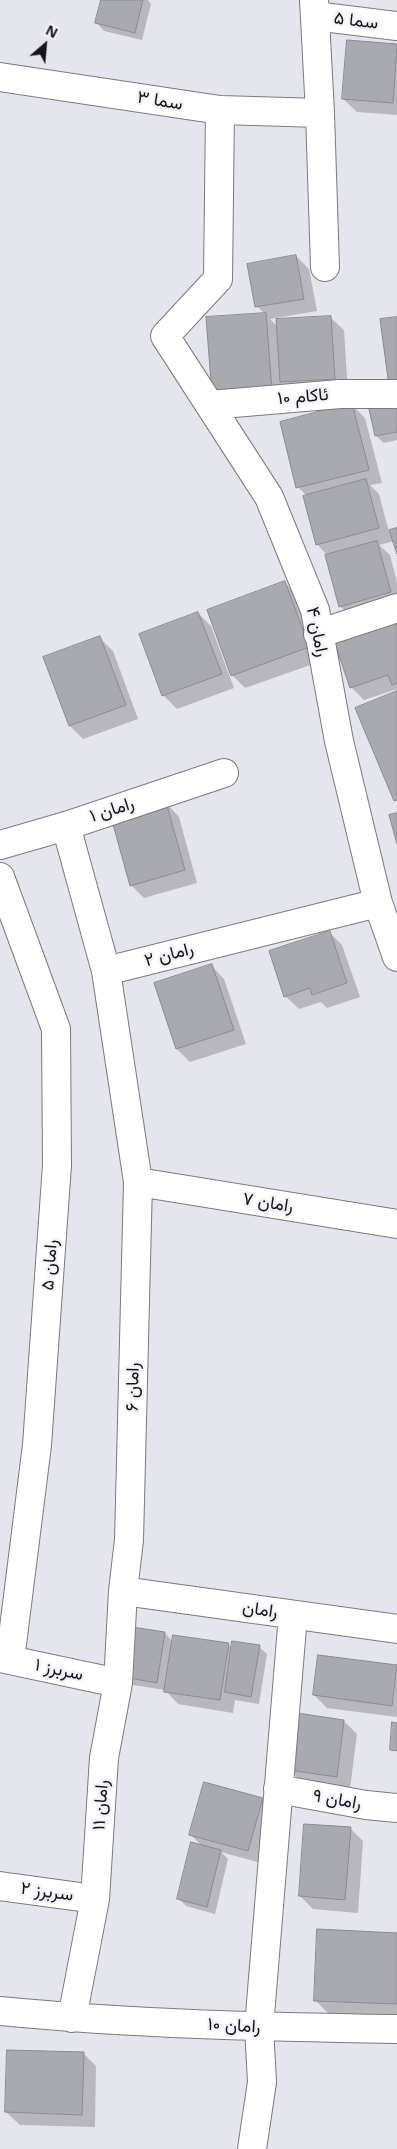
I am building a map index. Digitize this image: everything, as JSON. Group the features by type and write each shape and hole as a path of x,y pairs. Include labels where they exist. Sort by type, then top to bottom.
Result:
{"street":[{"name":"سما ۵","path":"315,8 397,26"},
{"path":"315,8 325,267"},
{"name":"سما ۳","path":"0,77 220,110 320,113"},
{"name":"رامان ۴","path":"220,110 218,279 165,336 269,497 315,610 339,741 378,903 397,957"},
{"name":"ئاکام ۱۰","path":"210,405 340,394 397,394"},
{"path":"318,634 397,608"},
{"name":"رامان ۱","path":"0,845 66,826 224,773"},
{"path":"66,826 106,971"},
{"name":"رامان ۵","path":"0,878 56,1029 57,1165 37,1445 5,1659"},
{"name":"رامان ۲","path":"106,971 378,903"},
{"name":"رامان ۶","path":"106,971 138,1182 129,1540 123,1591"},
{"name":"رامان ۷","path":"138,1182 397,1224"},
{"name":"رامان","path":"123,1591 397,1629"},
{"name":"رامان ۱۱","path":"72,2018 94,1899 104,1758 118,1682 123,1591"},
{"path":"252,2149 262,2082 259,2028 292,1615"},
{"name":"سربرز ۱","path":"5,1659 118,1682"},
{"name":"رامان ۹","path":"278,1789 366,1805 397,1808"},
{"name":"سربرز ۲","path":"0,1886 94,1899"},
{"name":"رامان ۱۰","path":"0,2011 72,2018 259,2028 397,2029"}],"building":[{"path":"101,0 143,0 135,33 95,23"},
{"path":"347,40 397,44 393,103 342,99"},
{"path":"296,255 304,299 255,307 247,264"},
{"path":"266,313 272,390 212,395 206,317"},
{"path":"331,316 335,379 280,382 276,319"},
{"path":"397,317 397,385 389,386 380,319"},
{"path":"352,403 369,470 296,488 280,422"},
{"path":"397,403 397,432 375,436 369,409"},
{"path":"366,479 379,528 316,545 303,496"},
{"path":"397,528 397,554 389,530"},
{"path":"377,541 391,592 339,607 325,555"},
{"path":"285,581 309,647 231,676 207,610"},
{"path":"198,612 222,674 162,696 139,634"},
{"path":"397,623 397,683 392,685 388,675 350,688 335,644"},
{"path":"100,636 126,705 69,726 43,657"},
{"path":"397,691 397,800 394,801 355,708"},
{"path":"166,802 185,870 130,886 111,817"},
{"path":"397,813 397,844 389,815"},
{"path":"330,931 347,983 312,995 310,988 284,997 269,951"},
{"path":"212,964 234,1030 176,1049 154,983"},
{"path":"132,1627 165,1632 157,1683 124,1677"},
{"path":"173,1635 229,1643 220,1700 164,1692"},
{"path":"232,1641 260,1645 251,1697 225,1692"},
{"path":"318,1655 397,1665 392,1706 313,1695"},
{"path":"297,1713 344,1720 337,1777 289,1770"},
{"path":"392,1722 397,1723 397,1751 390,1750"},
{"path":"204,1782 263,1798 248,1851 189,1835"},
{"path":"304,1824 351,1827 345,1900 299,1896"},
{"path":"191,1842 221,1850 207,1907 177,1899"},
{"path":"317,1929 397,1933 397,2004 314,2001"},
{"path":"7,2050 84,2052 82,2115 5,2112"}]}
